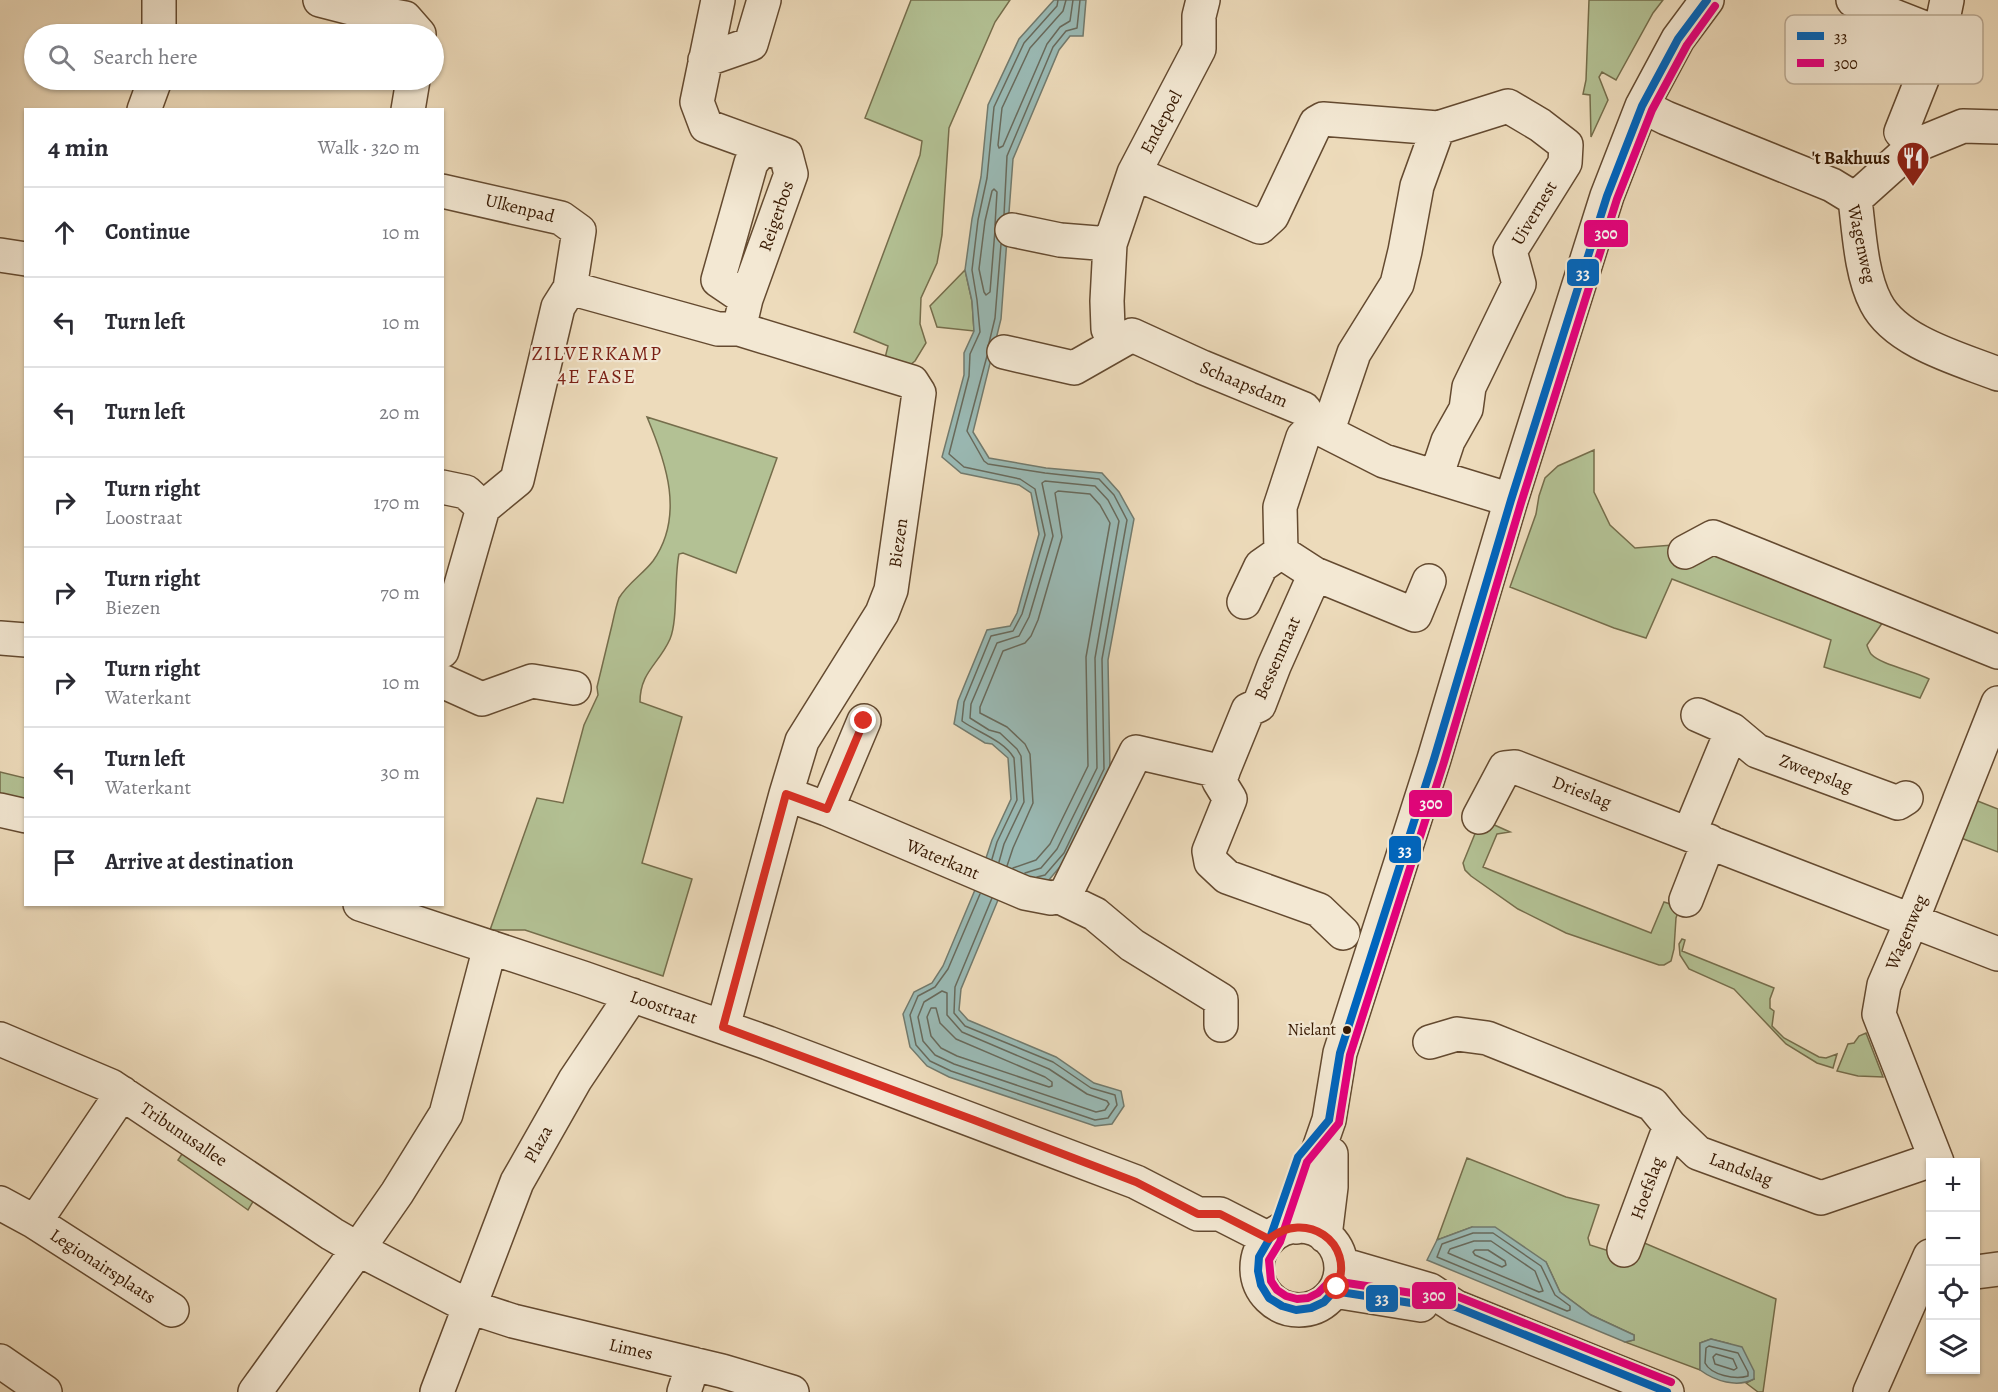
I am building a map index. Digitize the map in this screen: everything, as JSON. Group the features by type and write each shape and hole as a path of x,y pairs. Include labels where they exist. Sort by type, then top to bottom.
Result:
{"street":[{"path":"159,0 159,24"},
{"path":"320,0 355,9 411,18"},
{"name":"Reigerbos","path":"718,0 697,102 706,126 763,148 751,163 718,280 743,314"},
{"path":"705,60 751,44 764,0"},
{"name":"Endepoel","path":"1116,344 1108,329 1110,244 1134,173 1199,49 1199,16 1203,0"},
{"path":"1299,1251 1332,1167 1329,1120 1340,1053 1434,759 1511,500 1607,196 1642,106 1678,39 1707,0"},
{"path":"1853,0 1891,15"},
{"path":"1944,15 1947,0"},
{"path":"1914,146 1901,132 1920,84"},
{"path":"145,108 151,90"},
{"path":"408,108 411,90"},
{"name":"Uivernest","path":"1134,173 1260,227 1272,216 1316,123 1323,119 1438,128 1508,106 1540,125 1566,145 1564,163 1510,251 1519,284 1469,387 1467,409 1448,441 1436,477"},
{"name":"Wagenweg","path":"1642,106 1666,118 1832,185 1855,199 1865,269 1876,304 1892,324 1915,340 1998,374"},
{"path":"1855,199 1914,146 1963,126 1998,126"},
{"path":"1281,552 1280,507 1303,437 1315,426 1332,418 1354,353 1397,284 1417,186 1438,128"},
{"name":"Ulkenpad","path":"444,191 561,218 579,231 570,288 558,307 517,480 483,508"},
{"path":"1012,230 1060,240 1110,244"},
{"path":"0,255 24,259"},
{"name":"Biezen","path":"570,288 718,329 743,314 912,382 919,393 891,590 882,613 802,741 723,1027"},
{"name":"Schaapsdam","path":"1004,352 1074,368 1132,334 1202,367 1304,409 1315,426 1384,462 1511,500"},
{"path":"444,487 466,492 483,508 444,644"},
{"path":"1685,552 1713,537 1998,652"},
{"path":"1281,552 1314,574 1415,615 1429,581"},
{"path":"1244,602 1261,566 1281,552"},
{"name":"Bessenmaat","path":"1223,772 1248,710 1259,705 1314,574"},
{"path":"0,638 24,640"},
{"path":"444,682 482,699 532,681 574,688"},
{"name":"Wagenweg","path":"1935,1158 1879,1014 1884,985 1998,703"},
{"name":"Zweepslag","path":"1698,715 1732,730 1757,750 1898,803 1906,798"},
{"path":"827,809 864,721"},
{"path":"1686,900 1699,837 1732,730"},
{"path":"1062,896 1067,891 1136,752 1223,772 1219,781 1230,799 1209,851 1211,862 1227,877 1319,910 1343,933"},
{"name":"Drieslag","path":"1479,817 1505,768 1515,767 1998,954"},
{"name":"Waterkant","path":"786,794 1025,892 1051,898 1062,896 1095,914 1132,945 1221,1000 1221,1025"},
{"path":"0,810 24,816"},
{"name":"Loostraat","path":"366,906 723,1027 974,1120 1136,1182 1198,1214 1220,1214 1424,1305 1456,1307 1667,1392"},
{"path":"255,1392 397,1193 446,1114 490,947"},
{"name":"Plaza","path":"437,1392 517,1182 575,1080 632,995"},
{"name":"Landslag","path":"1430,1042 1457,1034 1487,1038 1652,1104 1670,1126 1698,1153 1821,1198 1926,1164"},
{"name":"Tribunusallee","path":"0,1039 111,1086 358,1249"},
{"name":"Legionairsplaats","path":"35,1222 122,1093"},
{"path":"1299,1251 1283,1197 1298,1157 1329,1120"},
{"name":"Hoefslag","path":"1624,1250 1670,1126"},
{"name":"Legionairsplaats","path":"0,1203 35,1222 172,1310"},
{"path":"358,1249 471,1307"},
{"path":"1870,1392 1926,1265"},
{"path":"1980,1271 1998,1269"},
{"name":"Limes","path":"471,1307 688,1378 792,1392"},
{"path":"0,1361 45,1392"}],"green space":[{"path":"911,0 1010,0 995,22 949,128 942,235 937,263 921,298 920,324 926,343 915,361 902,371 883,366 888,346 854,332 920,155 922,141 865,118"},
{"path":"1589,0 1663,0 1653,13 1616,80 1602,72 1599,77 1608,100 1591,137 1590,95 1583,94 1586,80"},
{"path":"965,270 972,301 974,331 937,327 930,306"},
{"path":"647,417 777,458 736,573 683,553 679,554 675,610 670,639 647,675 641,692 640,702 682,717 642,863 692,879 663,976 525,930 490,930 537,798 563,803 584,725 598,695 597,687 619,598 653,561 663,544 670,508 669,489 666,470"},
{"path":"1594,450 1594,492 1610,525 1635,548 1673,545 1711,550 1885,619 1867,645 1869,650 1882,661 1929,679 1920,698 1824,667 1831,640 1672,579 1646,638 1614,628 1510,587 1536,514 1545,478 1558,466"},
{"path":"0,772 24,778 24,799 0,794"},
{"path":"1975,800 1998,809 1998,852 1961,838"},
{"path":"1481,819 1510,832 1497,834 1483,867 1651,933 1664,902 1680,907 1676,918 1671,961 1659,965 1566,933 1518,909 1471,876 1465,870 1463,863"},
{"path":"1682,939 1685,940 1682,951 1774,988 1770,999 1770,1008 1774,1011 1772,1026 1784,1038 1819,1057 1826,1058 1837,1054 1833,1068 1817,1063 1786,1044 1734,989 1689,969 1680,955 1679,944"},
{"path":"1866,1033 1883,1077 1858,1076 1837,1071 1848,1044 1854,1043 1859,1036"},
{"path":"188,1145 257,1195 248,1210 178,1160"},
{"path":"1467,1158 1566,1197 1599,1205 1588,1238 1590,1245 1628,1257 1635,1239 1776,1299 1763,1392 1758,1392 1746,1383 1754,1379 1730,1344 1711,1339 1700,1343 1700,1370 1625,1342 1634,1340 1634,1335 1591,1315 1560,1292 1546,1262 1472,1227 1437,1240"}],"water":[{"path":"1054,0 1086,0 1083,36 1070,36 1059,50 1013,159 1001,319 973,432 989,458 1046,468 1102,473 1119,492 1134,519 1108,660 1110,771 1069,856 1048,881 998,900 961,989 959,1010 968,1020 1056,1057 1094,1083 1121,1091 1124,1106 1112,1124 1095,1126 949,1077 927,1066 910,1047 903,1014 914,992 932,983 943,966 977,885 992,840 1011,799 1008,758 992,744 985,743 954,724 958,701 987,630 1010,626 1017,613 1039,534 1031,493 1019,485 961,473 942,457 964,375 964,353 974,331 972,301 965,270 981,177 988,105 1019,39"},
{"path":"1472,1227 1495,1227 1546,1262 1560,1292 1591,1315 1634,1335 1634,1340 1625,1342 1427,1260 1437,1240"},
{"path":"1711,1339 1742,1347 1754,1371 1754,1379 1740,1383 1726,1382 1700,1370 1700,1343"}],"transit line":[{"name":"33","path":"1667,1392 1456,1307 1424,1305 1334,1291 1324,1302 1311,1308 1296,1310 1282,1306 1269,1298 1261,1285 1258,1271 1259,1257 1270,1238 1298,1157 1329,1120 1340,1053 1434,759 1511,500 1607,196 1642,106 1678,39 1707,0"},
{"name":"300","path":"1671,1382 1459,1297 1425,1295 1334,1281 1308,1298 1297,1299 1286,1296 1277,1290 1271,1281 1269,1260 1280,1242 1307,1162 1339,1123 1350,1055 1444,762 1521,503 1617,199 1652,110 1687,45 1715,6"}],"place":[{"name":"'t Bakhuus","path":"1913,187"},
{"name":"Nielant","path":"1347,1030"}],"district":[{"name":"ZILVERKAMP 4E FASE","path":"597,364"}],"route":[{"path":"864,721 827,809 786,794 723,1027 1136,1182 1198,1214 1220,1214 1269,1239 1289,1228 1302,1227 1317,1231 1330,1240 1340,1257 1341,1273 1337,1287"}]}
